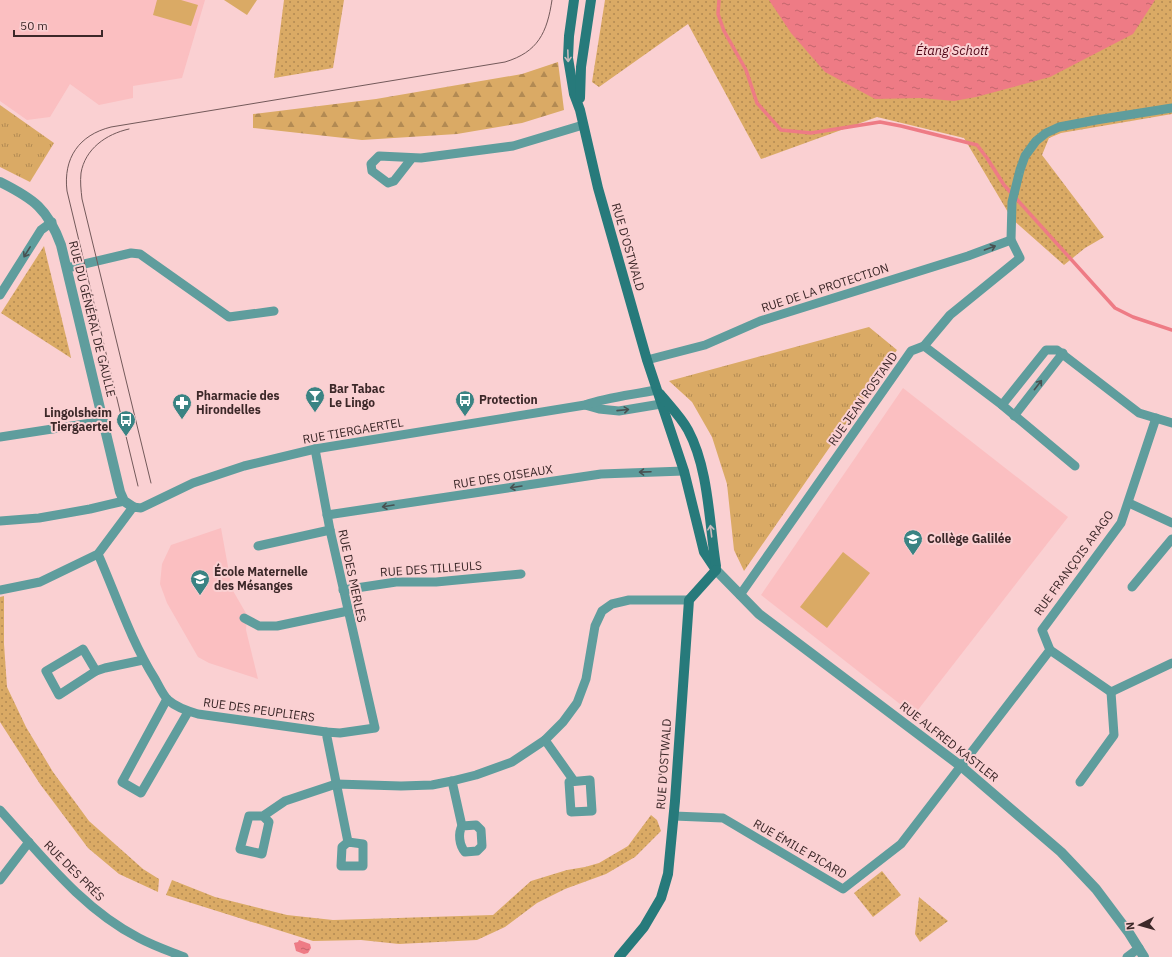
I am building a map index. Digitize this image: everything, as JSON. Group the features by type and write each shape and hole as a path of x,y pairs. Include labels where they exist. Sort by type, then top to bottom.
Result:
{"main road":[{"name":"RUE D'OSTWALD","path":"574,0 569,36 568,58 571,81 580,110 598,188 647,360 684,471 704,552 716,570"},
{"name":"RUE D'OSTWALD","path":"580,110 581,67 591,0"},
{"name":"RUE D'OSTWALD","path":"656,390 684,423 697,449 705,482 716,570"},
{"path":"689,600 716,570"},
{"name":"RUE D'OSTWALD","path":"619,957 644,927 661,898 668,874 674,816 689,600"}],"street":[{"path":"1011,240 1012,202 1025,156 1032,146 1046,133 1059,127 1172,108"},
{"path":"412,158 513,146 583,125"},
{"name":"RUE DU GÉNÉRAL DE GAULLE","path":"0,182 24,194 43,209 52,222 61,245 119,486 124,501"},
{"path":"0,295 41,230 52,222"},
{"name":"RUE DE LA PROTECTION","path":"647,360 706,345 760,321 968,256 1011,240"},
{"name":"RUE JEAN ROSTAND","path":"740,595 911,351 924,346 950,315 1020,258 1011,240"},
{"path":"67,268 131,253 140,254 229,317 274,311"},
{"path":"924,346 1002,405 1075,466"},
{"path":"1002,405 1046,350 1057,350 1139,413 1172,422"},
{"path":"1014,416 1063,354"},
{"name":"RUE TIERGAERTEL","path":"132,508 141,508 193,483 244,466 315,449 585,405 600,399 656,390"},
{"name":"RUE TIERGAERTEL","path":"585,405 599,409 619,411 661,404"},
{"name":"RUE FRANÇOIS ARAGO","path":"1050,650 1042,630 1121,524 1156,418"},
{"path":"0,437 104,421"},
{"name":"RUE DES MERLES","path":"315,449 330,530 369,707"},
{"name":"RUE DES OISEAUX","path":"327,515 601,474 684,471"},
{"path":"0,521 39,518 124,501 132,508 98,554 40,582 0,590"},
{"path":"1128,503 1172,523"},
{"path":"258,546 330,530"},
{"path":"1132,587 1172,539"},
{"name":"RUE DES PEUPLIERS","path":"98,554 120,610 143,660 167,699 177,706 188,712 340,733 375,728 369,707"},
{"name":"RUE ALFRED KASTLER","path":"716,570 759,614 962,767 1061,852 1096,889 1141,952"},
{"name":"RUE DES TILLEULS","path":"343,590 396,582 436,582 520,574"},
{"path":"263,816 285,801 336,784 400,786 432,785 476,775 512,762 545,740 563,722 577,703 586,679 595,626 602,611 612,604 629,600 689,600"},
{"path":"248,617 260,626 277,626 348,611"},
{"path":"96,671 82,649 46,671 59,695 96,671 143,660"},
{"path":"962,767 1050,650 1111,692"},
{"path":"1111,692 1172,663"},
{"path":"1080,782 1114,735 1111,692"},
{"name":"RUE DES PEUPLIERS","path":"167,699 122,782 141,793 188,712"},
{"name":"RUE DES PEUPLIERS","path":"326,732 336,784"},
{"path":"545,740 574,781"},
{"name":"RUE ÉMILE PICARD","path":"674,816 723,818 843,889 901,844 962,767"},
{"path":"452,781 462,826"},
{"path":"336,784 348,842"},
{"name":"RUE DES PRÉS","path":"0,810 68,885 87,903 107,918 163,953 184,957"},
{"path":"0,880 30,842"},
{"path":"1127,957 1141,952"}],"shaded area":[{"path":"0,0 205,0 182,78 133,86 133,98 99,105 70,84 50,117 27,120 0,101"},
{"name":"Collège Galilée","path":"903,388 1068,517 914,715 761,595"},
{"name":"École Maternelle des Mésanges","path":"221,528 232,589 247,615 246,630 258,679 209,663 198,657 167,603 160,584 162,564 171,545"}],"green space":[{"path":"157,0 181,0 198,5 191,26 153,15"},
{"path":"224,0 257,0 247,15"},
{"path":"284,0 344,0 333,68 274,78"},
{"path":"605,0 1172,0 1172,114 1061,133 1049,138 1042,155 1104,237 1085,248 1064,265 1012,219 964,138 877,117 761,159 688,24 599,87 592,82"},
{"path":"558,62 564,110 522,123 457,134 362,140 253,128 253,114 376,99 522,74"},
{"path":"0,105 54,143 30,182 0,167"},
{"path":"44,246 70,353 71,358 1,313"},
{"path":"869,327 897,350 744,571 734,550 727,484 712,437 692,402 669,381"},
{"path":"843,552 870,573 827,628 800,607"},
{"path":"4,596 4,644 7,687 26,727 53,772 89,821 143,869 159,879 158,892 119,874 88,848 40,784 0,722 0,597"},
{"path":"651,815 657,820 661,831 635,857 606,874 565,889 537,903 505,927 477,940 399,944 361,940 313,941 166,895 172,880 215,897 287,915 333,920 493,915 531,881 567,870 599,863 628,846"},
{"path":"882,871 901,895 873,917 854,893"},
{"path":"919,897 948,921 920,942 915,934"}],"water":[{"name":"Étang Schott","path":"769,0 1155,0 1133,34 1050,77 976,97 954,101 922,98 875,99 825,72 791,33"},
{"path":"299,940 310,944 311,948 308,953 304,954 296,951 294,943 298,942"}],"waterway":[{"path":"719,0 718,14 724,31 746,70 757,103 781,130 811,133 880,122 977,145 1004,185 1115,308 1133,317 1172,330"}],"tram line":[{"path":"138,486 67,191 66,179 71,158 82,142 90,136 111,127 505,62 526,53 539,40 547,22 552,0"},
{"path":"129,129 112,135 92,150 83,164 81,186 82,199 151,483"}],"place":[{"name":"Bar Tabac Le Lingo","path":"315,413"},
{"name":"Protection","path":"465,417"},
{"name":"Pharmacie des Hirondelles","path":"182,420"},
{"name":"Lingolsheim Tiergaertel","path":"126,437"},
{"name":"Collège Galilée","path":"913,556"},
{"name":"École Maternelle des Mésanges","path":"200,596"}]}
